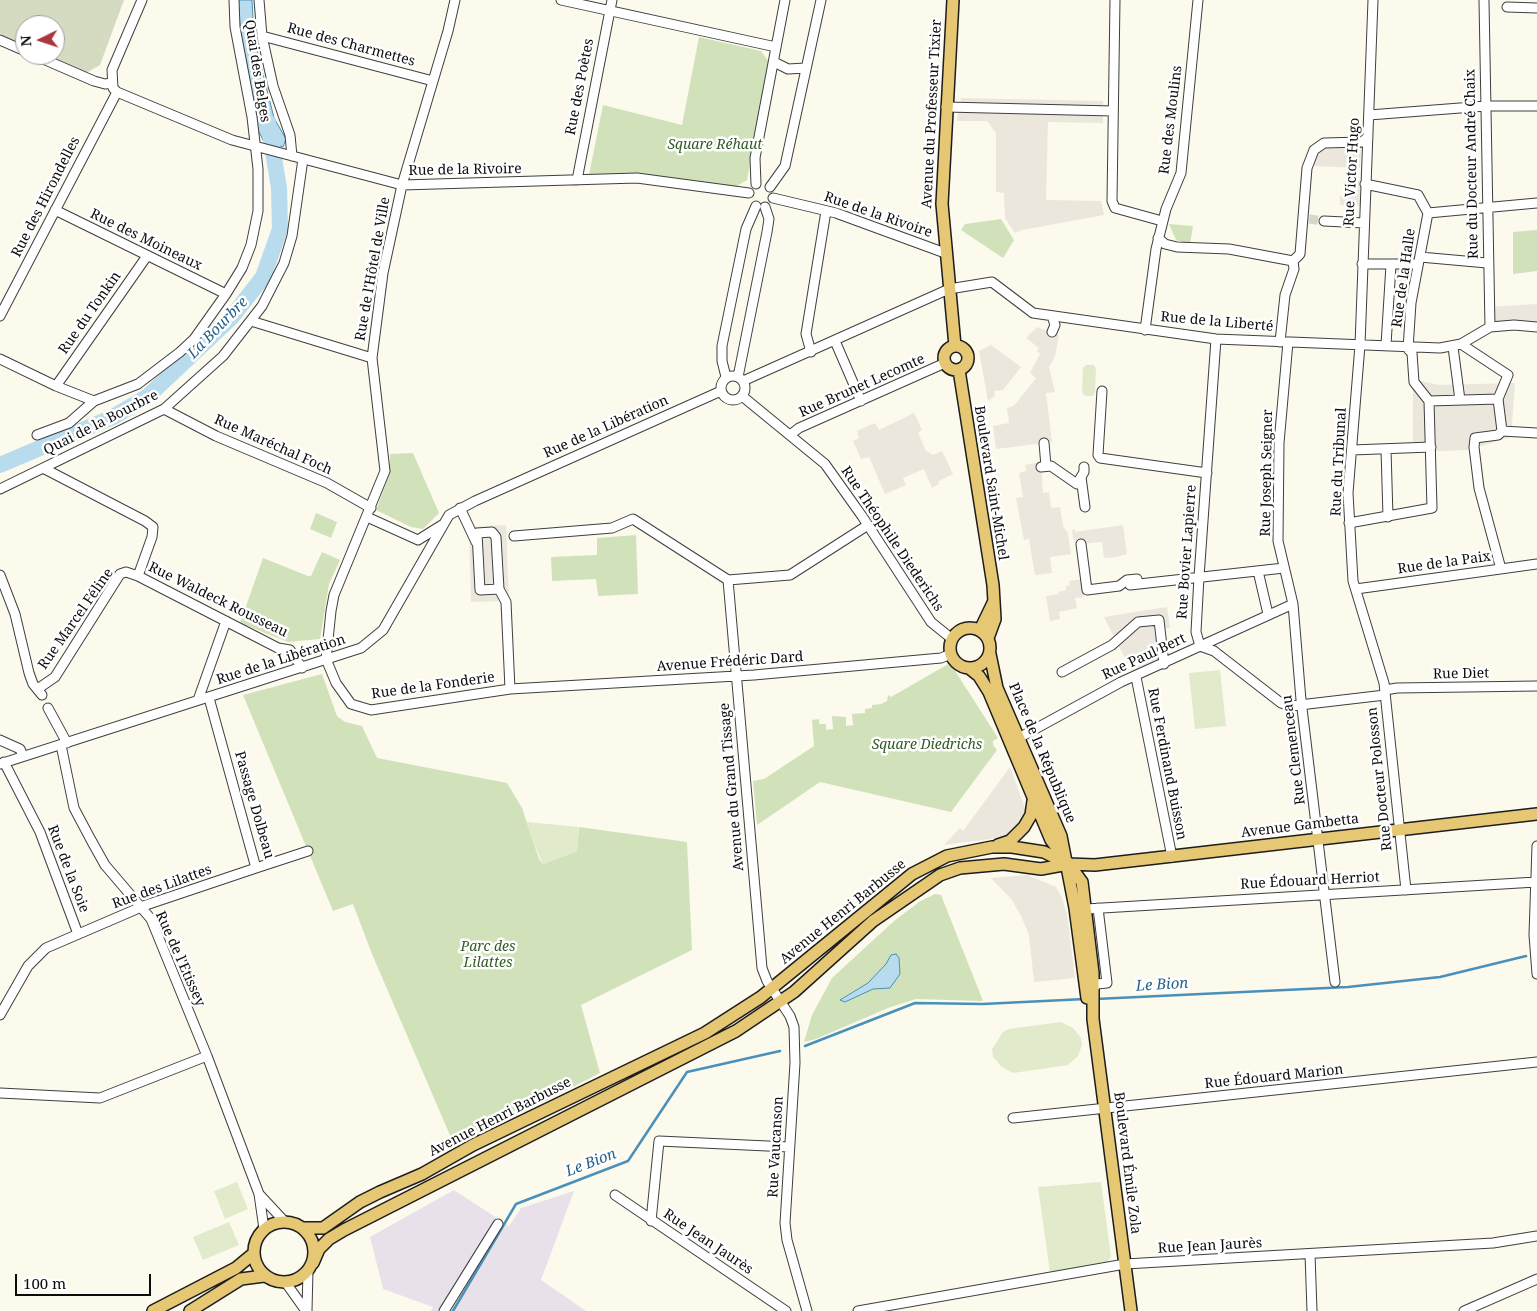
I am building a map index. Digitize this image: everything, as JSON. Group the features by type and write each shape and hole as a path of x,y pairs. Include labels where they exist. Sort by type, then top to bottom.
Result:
{"main road":[{"name":"Avenue du Professeur Tixier","path":"953,0 942,204 955,346"},
{"path":"955,346 963,348 968,354 965,366 958,370 951,369 945,364 945,352 955,346"},
{"name":"Boulevard Saint-Michel","path":"958,370 994,601 995,619 984,634"},
{"path":"967,628 984,634 990,654 980,666 969,668 960,665 951,654 952,639 956,634 967,628"},
{"name":"Place de la République","path":"990,654 997,688 1033,801 1051,840 1082,882 1094,973 1089,989"},
{"name":"Place de la République","path":"969,668 979,676 989,692 1061,836 1068,864 1089,989"},
{"path":"992,847 1010,841 1024,827 1031,815 1033,801"},
{"name":"Avenue Gambetta","path":"1068,864 1095,865 1172,857 1537,814"},
{"name":"Avenue Henri Barbusse","path":"302,1228 323,1228 374,1195 422,1174 473,1146 705,1032 772,988 912,874 954,853 992,847 1034,850 1068,864"},
{"name":"Avenue Henri Barbusse","path":"310,1266 319,1249 329,1239 344,1230 726,1037 794,992 873,921 940,875 960,868 982,865 1004,864 1041,869 1068,864"},
{"name":"Boulevard Émile Zola","path":"1089,989 1131,1311"},
{"path":"285,1222 302,1228 311,1238 314,1250 310,1266 297,1280 286,1283 276,1282 264,1276 256,1266 253,1254 256,1238 270,1225 285,1222"},
{"path":"153,1311 236,1268 253,1254"},
{"path":"190,1311 241,1279 264,1276"}],"street":[{"path":"117,92 112,83 112,70 142,0"},
{"name":"Quai des Belges","path":"94,401 138,384 194,339 226,294 252,245 258,211 258,147 235,27 234,0"},
{"path":"259,0 262,36 273,86 290,135 290,156"},
{"name":"Rue de l'Hôtel de Ville","path":"326,659 334,595 385,471 372,358 383,273 402,185 454,0"},
{"path":"561,0 776,47"},
{"name":"Rue des Poètes","path":"577,180 612,0"},
{"path":"726,377 721,383 721,391 724,396 733,400 742,396 744,386 740,379 769,219 761,206 750,200 749,194 756,184 755,158 785,0"},
{"path":"770,186 785,166 821,0"},
{"path":"1115,0 1112,201 1115,208 1162,221"},
{"name":"Rue des Moulins","path":"1146,330 1158,238 1162,221 1181,173 1198,0"},
{"name":"Rue Victor Hugo","path":"1360,345 1373,0"},
{"name":"Rue du Docteur André Chaix","path":"1484,1 1487,263 1490,327"},
{"path":"1507,8 1537,8"},
{"name":"Rue des Charmettes","path":"262,36 433,80"},
{"path":"0,40 15,47"},
{"path":"774,62 788,69 806,68"},
{"path":"57,65 94,81 105,84 112,83"},
{"name":"Rue de la Rivoire","path":"117,92 232,140 402,185 637,178 749,194"},
{"name":"Rue des Hirondelles","path":"0,316 117,92"},
{"path":"1368,115 1486,106 1537,106"},
{"path":"946,107 1113,111"},
{"name":"Rue Joseph Seigner","path":"1293,604 1278,541 1279,443 1286,295 1294,269 1293,260 1300,254 1306,219 1307,168 1314,150 1324,142 1362,142 1368,137"},
{"name":"Quai de la Bourbre","path":"0,488 164,409 223,356 262,306 284,263 292,236 303,159"},
{"path":"756,184 763,183 770,186"},
{"path":"1365,184 1418,195 1428,212 1537,203"},
{"path":"726,377 722,361 722,346 746,229 761,206 773,198 770,186"},
{"name":"Rue de la Rivoire","path":"773,198 826,211 946,253"},
{"name":"Rue des Moineaux","path":"55,210 226,294"},
{"path":"811,352 806,334 810,322 826,211"},
{"name":"Rue de la Halle","path":"1428,212 1411,303 1408,348 1412,353 1414,382 1429,401"},
{"path":"1324,221 1364,223"},
{"path":"1158,238 1165,244 1177,247 1229,249 1293,260"},
{"name":"Rue du Tonkin","path":"56,386 147,256"},
{"path":"1362,264 1392,265 1419,261 1487,263"},
{"path":"1386,345 1392,265"},
{"name":"Rue de la Liberté","path":"949,289 992,282 1033,313 1216,339 1386,345 1408,348 1457,345 1490,327"},
{"path":"726,377 740,379 811,352 949,289"},
{"path":"1052,316 1055,324 1052,332"},
{"path":"251,321 372,358"},
{"path":"1490,327 1514,325 1537,327"},
{"name":"Rue Bovier Lapierre","path":"1200,646 1196,632 1198,577 1216,339"},
{"path":"836,341 861,401"},
{"name":"Rue du Tribunal","path":"1360,345 1348,494 1349,523 1355,585 1385,693"},
{"path":"1457,345 1508,375 1498,399 1502,431"},
{"path":"1457,345 1460,400"},
{"path":"0,359 56,386 94,401 69,423 37,434"},
{"name":"Rue Brunet Lecomte","path":"790,435 799,428 945,364"},
{"name":"Rue de la Libération","path":"2,763 361,648 383,630 449,515 460,508 721,391"},
{"path":"1102,391 1098,455 1100,458 1207,471"},
{"name":"Rue Théophile Diederichs","path":"742,396 825,464 868,525 931,622 952,639"},
{"path":"1349,523 1432,508 1429,401 1498,399"},
{"name":"Rue Maréchal Foch","path":"164,409 216,436 327,483 371,508"},
{"path":"1501,569 1479,488 1474,447 1475,438 1498,435 1502,431 1537,433"},
{"path":"1044,443 1043,467 1051,466 1077,484 1084,472 1084,467"},
{"path":"1352,450 1431,447"},
{"path":"1386,449 1388,517"},
{"name":"Rue Waldeck Rousseau","path":"43,468 145,521 153,527 152,537 138,576 278,648 290,650 302,668"},
{"path":"1081,477 1085,507"},
{"path":"460,508 478,545"},
{"path":"367,517 421,540 426,555"},
{"path":"514,536 612,528 633,519 728,580 790,575 868,525"},
{"path":"421,540 444,524"},
{"path":"499,588 480,590 477,532 492,532 496,537 499,588 506,602 510,689"},
{"path":"1081,544 1087,590 1119,586 1127,580 1142,578"},
{"name":"Rue de la Paix","path":"1355,585 1537,564"},
{"path":"1130,585 1284,568"},
{"name":"Rue Marcel Féline","path":"0,575 16,614 28,673 33,684 41,692 55,677 120,574 126,572 138,576"},
{"path":"1258,572 1268,614"},
{"name":"Avenue du Grand Tissage","path":"728,580 762,968 772,988"},
{"name":"Rue Paul Bert","path":"1014,740 1121,682 1136,677 1293,604"},
{"name":"Rue Clemenceau","path":"1293,604 1302,706 1326,894 1335,982"},
{"path":"1062,672 1112,645 1138,622 1159,620 1164,664"},
{"path":"198,700 226,621"},
{"path":"1200,646 1214,651 1281,703 1291,706 1302,706"},
{"name":"Avenue Frédéric Dard","path":"510,689 736,677 941,658 951,654"},
{"name":"Rue de la Fonderie","path":"326,659 336,683 351,704 371,710 510,689"},
{"name":"Rue Ferdinand Buisson","path":"1136,677 1172,857"},
{"name":"Rue Diet","path":"1302,706 1385,693 1397,688 1537,686"},
{"name":"Rue Docteur Polosson","path":"1385,693 1406,890"},
{"name":"Passage Dolbeau","path":"208,698 256,868 308,851"},
{"name":"Rue de l'Etissey","path":"48,708 64,744 74,808 106,864 151,919 207,1056 259,1194 264,1229"},
{"path":"0,740 20,750 23,756"},
{"name":"Rue de la Soie","path":"0,1016 28,966 38,953 78,934 40,832 2,763"},
{"path":"1537,846 1535,953 1537,972"},
{"name":"Rue des Lilattes","path":"78,934 141,907 256,868"},
{"name":"Rue Édouard Herriot","path":"1086,909 1536,882"},
{"path":"1089,989 1097,984 1107,983 1098,908"},
{"name":"Rue Vaucanson","path":"772,988 794,1027 795,1063 785,1223 787,1240 807,1311"},
{"path":"0,1094 100,1098 207,1056"},
{"name":"Rue Édouard Marion","path":"1013,1118 1105,1110 1537,1062"},
{"path":"651,1221 659,1141 789,1147"},
{"name":"Rue de l'Etissey","path":"259,1194 285,1222"},
{"name":"Rue Jean Jaurès","path":"615,1195 786,1311"},
{"path":"444,1311 498,1224"},
{"name":"Rue Jean Jaurès","path":"858,1311 1125,1264 1493,1243 1537,1236"},
{"path":"1310,1254 1312,1311"},
{"path":"307,1311 310,1266"},
{"path":"1464,1311 1537,1279"},
{"path":"286,1283 307,1311"}],"shaded area":[{"path":"961,98 1103,101 1103,123 1048,122 1046,200 1101,201 1104,215 1022,230 1015,233 1005,218 1004,193 996,192 996,133 987,121 957,121"},
{"path":"1327,147 1361,147 1360,168 1314,166 1314,159 1320,151"},
{"path":"1367,180 1365,206 1340,205 1340,196 1353,196 1353,181"},
{"path":"1389,263 1419,263 1416,281 1388,281"},
{"path":"1537,304 1537,327 1490,327 1489,307"},
{"path":"1037,327 1059,335 1055,357 1049,367 1055,392 1046,393 1052,442 996,449 993,426 1009,423 1007,408 1014,406 1036,378 1030,373 1040,354 1037,351 1039,348 1026,338"},
{"path":"991,345 1021,367 1003,390 994,391 995,396 988,401 979,351"},
{"path":"1417,380 1439,385 1515,383 1511,437 1468,450 1413,452 1413,381"},
{"path":"914,413 922,430 918,433 926,451 933,455 942,451 953,474 939,481 939,484 932,488 924,469 903,478 906,485 885,494 869,457 861,459 853,441 859,438 857,431 875,423 879,430"},
{"path":"1041,462 1043,493 1049,492 1051,508 1060,507 1063,526 1068,533 1071,554 1050,557 1052,573 1035,575 1029,539 1024,540 1016,498 1023,497 1019,473 1026,471 1025,465"},
{"path":"506,525 509,601 471,602 469,527"},
{"path":"1123,525 1127,554 1117,557 1104,558 1102,542 1081,544 1073,539 1072,530 1075,529 1075,532"},
{"path":"1082,579 1084,597 1075,598 1077,608 1059,612 1060,619 1050,621 1046,596 1059,594 1058,592 1066,590 1066,586 1070,585 1069,581"},
{"path":"1167,607 1170,628 1163,629 1167,656 1132,672 1104,617"},
{"path":"1010,767 1026,811 1022,822 1005,837 944,845 960,828 963,831"},
{"path":"1027,875 1056,887 1062,898 1067,914 1075,978 1034,982 1029,935 1012,900 991,878"},
{"path":"454,1190 509,1226 521,1208 574,1191 541,1280 586,1311 431,1311 433,1307 383,1289 370,1237"}],"green space":[{"path":"0,0 124,0 100,65 86,73 65,63 65,15 15,15 15,41 0,34"},
{"name":"Square Réhaut","path":"699,37 761,51 769,62 747,180 735,187 629,174 589,175 603,105 682,125"},
{"path":"1001,219 1014,240 1003,258 961,230 965,224"},
{"path":"1169,224 1193,226 1190,244 1176,240"},
{"path":"1537,230 1537,271 1513,274 1513,232"},
{"path":"1086,365 1094,365 1096,369 1095,393 1092,396 1085,396 1082,392 1083,368"},
{"path":"413,453 439,513 423,529 411,527 376,510 390,473 390,454"},
{"path":"316,513 337,522 331,538 310,529"},
{"path":"636,535 638,594 598,596 596,579 552,581 551,557 597,555 597,538"},
{"path":"322,552 340,560 329,584 320,639 288,642 240,623 263,558 311,576"},
{"name":"Square Diedrichs","path":"950,663 998,738 993,741 993,745 997,750 951,812 820,782 757,825 753,781 764,779 814,746 812,720 819,719 819,724 826,724 826,730 833,729 832,716 846,717 846,726 853,725 852,714 865,713 865,709 872,708 872,705 887,701 888,695 891,697"},
{"path":"1220,670 1226,726 1195,729 1189,673"},
{"name":"Parc des Lilattes","path":"322,674 337,716 345,722 362,726 377,758 507,783 522,808 539,859 543,864 577,851 579,827 687,842 692,950 581,1005 600,1073 455,1147 372,954 353,904 333,911 243,695"},
{"path":"527,822 579,827 577,851 543,864"},
{"path":"935,894 941,895 983,1001 916,999 888,1008 816,1039 804,1042 812,1015 832,978 894,921 919,902"},
{"path":"1061,1022 1073,1028 1081,1038 1082,1045 1078,1056 1068,1065 1013,1073 1002,1067 993,1057 992,1049 1003,1032 1009,1029"},
{"path":"237,1182 248,1209 225,1219 214,1191"},
{"path":"1101,1182 1111,1257 1107,1262 1050,1272 1038,1187"},
{"path":"229,1222 239,1245 203,1260 193,1237"}],"water":[{"path":"238,0 252,0 254,38 274,118 286,139 283,147 263,140 258,130 242,49"},
{"path":"896,954 899,958 900,974 890,988 873,989 845,1002 840,1000 868,983 886,964 891,955"}],"waterway":[{"name":"La Bourbre","path":"0,465 113,417 147,397 231,318 263,277 280,229 279,188 268,122"},
{"name":"Le Bion","path":"1096,999 1348,987 1440,977 1526,956"},
{"name":"Le Bion","path":"805,1046 915,1003 983,1004 1085,999"},
{"name":"Le Bion","path":"453,1311 516,1204 628,1161 687,1072 780,1051"}],"tunnel":[{"path":"1309,219 1324,221"}]}
